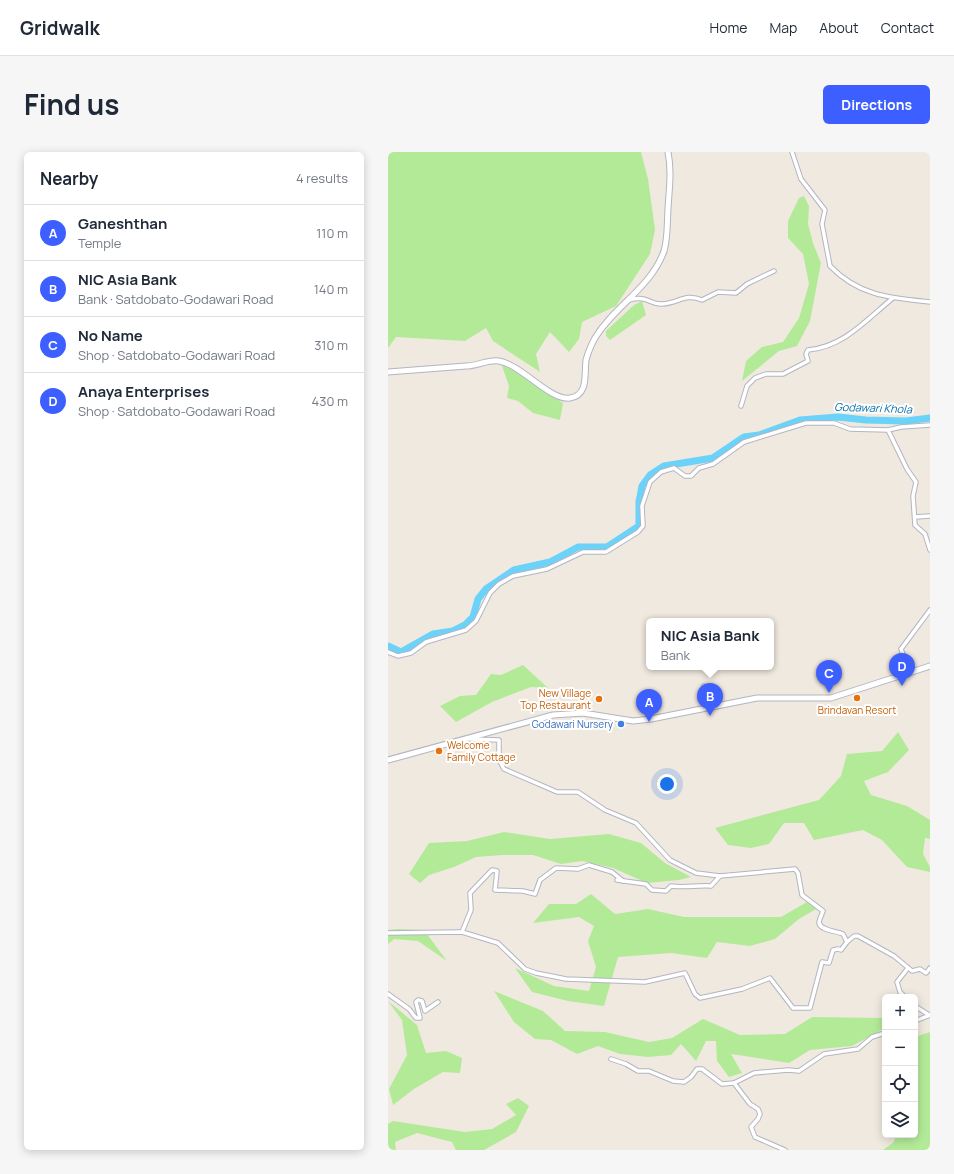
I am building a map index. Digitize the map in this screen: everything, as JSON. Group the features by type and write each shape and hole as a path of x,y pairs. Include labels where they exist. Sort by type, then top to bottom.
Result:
{"street":[{"path":"388,372 467,366 498,361 507,363 561,398 574,397 583,390 586,361 594,339 626,301 643,286 658,265 664,251 667,237 671,176 668,152"},
{"path":"792,152 801,179 824,210 822,224 830,266 856,287 875,295 930,302"},
{"path":"626,301 644,298 661,305 692,296 702,300 718,292 736,293 747,284 774,271"},
{"path":"741,406 747,386 755,378 766,374 783,374 808,361 806,354 808,350 824,347 860,328 893,298"},
{"path":"388,652 398,656 411,653 426,642 466,630 476,621 490,593 499,584 513,576 547,569 583,552 606,552 638,532 643,526 642,506 646,490 650,482 661,472 674,468 685,476 691,476 699,468 713,464 744,442 806,423 834,423 850,429 888,430 901,427 930,425"},
{"path":"888,430 907,469 916,482 913,496 915,525 925,534 930,550"},
{"path":"915,517 930,516"},
{"path":"914,671 901,649 930,610"},
{"path":"388,760 553,715 583,713 633,721 652,719 757,698 831,698 930,666"},
{"path":"704,686 710,707"},
{"path":"469,738 499,740 499,760 504,769 557,792 578,792 605,810 636,823 663,854 679,866 696,873 720,876 795,869 798,873 802,895 823,910 819,922 820,925 824,929 843,934 847,942"},
{"path":"462,932 471,910 470,894 492,870 497,871 495,890 523,891 535,894 540,880 556,868 578,869 589,865 612,872 623,880"},
{"path":"617,880 646,884 652,890 666,891 672,886 689,888 698,885 711,886 720,876"},
{"path":"388,933 462,932 498,943 525,969 536,973 566,979 645,982 686,973 695,994 700,998 742,989 770,978 793,1008 810,1008 822,962 829,963 833,950 841,950 854,936 858,936 894,956 912,971 920,969 926,973 930,968"},
{"path":"902,994 897,982 908,968"},
{"path":"388,994 409,1009 416,1018 420,1018 416,1002 418,1000 422,1002 425,1011 438,1002"},
{"path":"918,1008 930,1015"},
{"path":"918,1020 930,1015"},
{"path":"611,1058 638,1071 649,1071 672,1081 684,1082 691,1077 697,1069 702,1068 722,1084 734,1083 754,1073 788,1070 799,1071 824,1054 858,1049 872,1037 882,1034"},
{"path":"734,1083 750,1104 758,1109 760,1114 758,1119 751,1127 752,1134 755,1137 785,1150"}],"green space":[{"path":"388,152 641,152 648,179 655,230 650,254 616,306 582,322 579,339 569,352 550,332 536,354 540,372 493,341 486,328 465,341 396,337 388,348"},
{"path":"804,196 809,206 808,224 813,243 821,263 810,321 797,346 779,351 742,381 746,361 762,347 783,342 799,318 809,284 803,254 788,238 788,221 799,198"},
{"path":"642,301 646,315 610,340 606,336 606,331 634,305"},
{"path":"501,363 531,378 548,394 563,403 560,420 533,413 518,401 507,398 509,386"},
{"path":"523,665 548,688 531,687 492,702 456,722 440,706 460,696 476,695 491,674 501,675"},
{"path":"898,732 909,750 888,772 864,781 871,795 907,806 930,820 930,839 925,838 923,854 930,867 930,872 907,867 882,840 863,830 814,840 804,823 784,823 769,844 751,848 728,845 715,828 819,800 841,776 847,754 882,751"},
{"path":"504,832 550,839 609,834 641,843 665,863 691,877 679,880 647,883 613,868 582,861 561,864 533,855 476,857 454,867 429,875 420,883 409,874 429,843 467,841"},
{"path":"591,894 615,914 648,909 684,917 781,917 807,902 818,908 799,919 775,939 750,946 717,942 707,958 671,953 618,957 604,1006 568,1001 532,992 515,968 554,986 589,991 596,967 588,941 594,926 579,917 533,923 549,904 576,904"},
{"path":"388,930 424,930 447,961 418,941 394,939 388,944"},
{"path":"494,991 543,1011 565,1031 605,1032 649,1042 672,1038 703,1019 740,1035 785,1034 812,1017 882,1018 882,1030 852,1046 810,1050 789,1063 731,1054 742,1073 729,1077 717,1061 716,1041 706,1041 696,1061 681,1044 671,1055 648,1057 620,1054 598,1046 577,1054 551,1040 535,1039 514,1022"},
{"path":"388,1001 417,1025 426,1053 446,1051 462,1058 460,1073 443,1072 414,1089 393,1105 389,1089 407,1055 402,1020"},
{"path":"930,1032 930,1150 883,1150 894,1142 895,1138 918,1138 918,1036"},
{"path":"518,1098 529,1106 516,1132 484,1150 456,1150 452,1142 417,1133 395,1142 396,1150 388,1150 388,1124 393,1121 465,1132 492,1129 516,1115 506,1104"}],"waterway":[{"name":"Godawari Khola","path":"388,646 401,652 433,634 453,631 465,625 473,617 478,599 486,589 514,570 550,562 578,547 607,547 639,526 639,502 642,486 650,475 664,466 713,458 744,437 759,435 800,420 838,417 866,420 906,421 930,418"}],"place":[{"name":"Anaya Enterprises","path":"902,686"},
{"name":"No Name","path":"829,693"},
{"name":"Brindavan Resort","path":"857,698"},
{"name":"New Village Top Restaurant","path":"599,699"},
{"name":"NIC Asia Bank","path":"710,716"},
{"name":"Ganeshthan","path":"649,722"},
{"name":"Godawari Nursery","path":"621,724"},
{"name":"Welcome Family Cottage","path":"439,751"}]}
